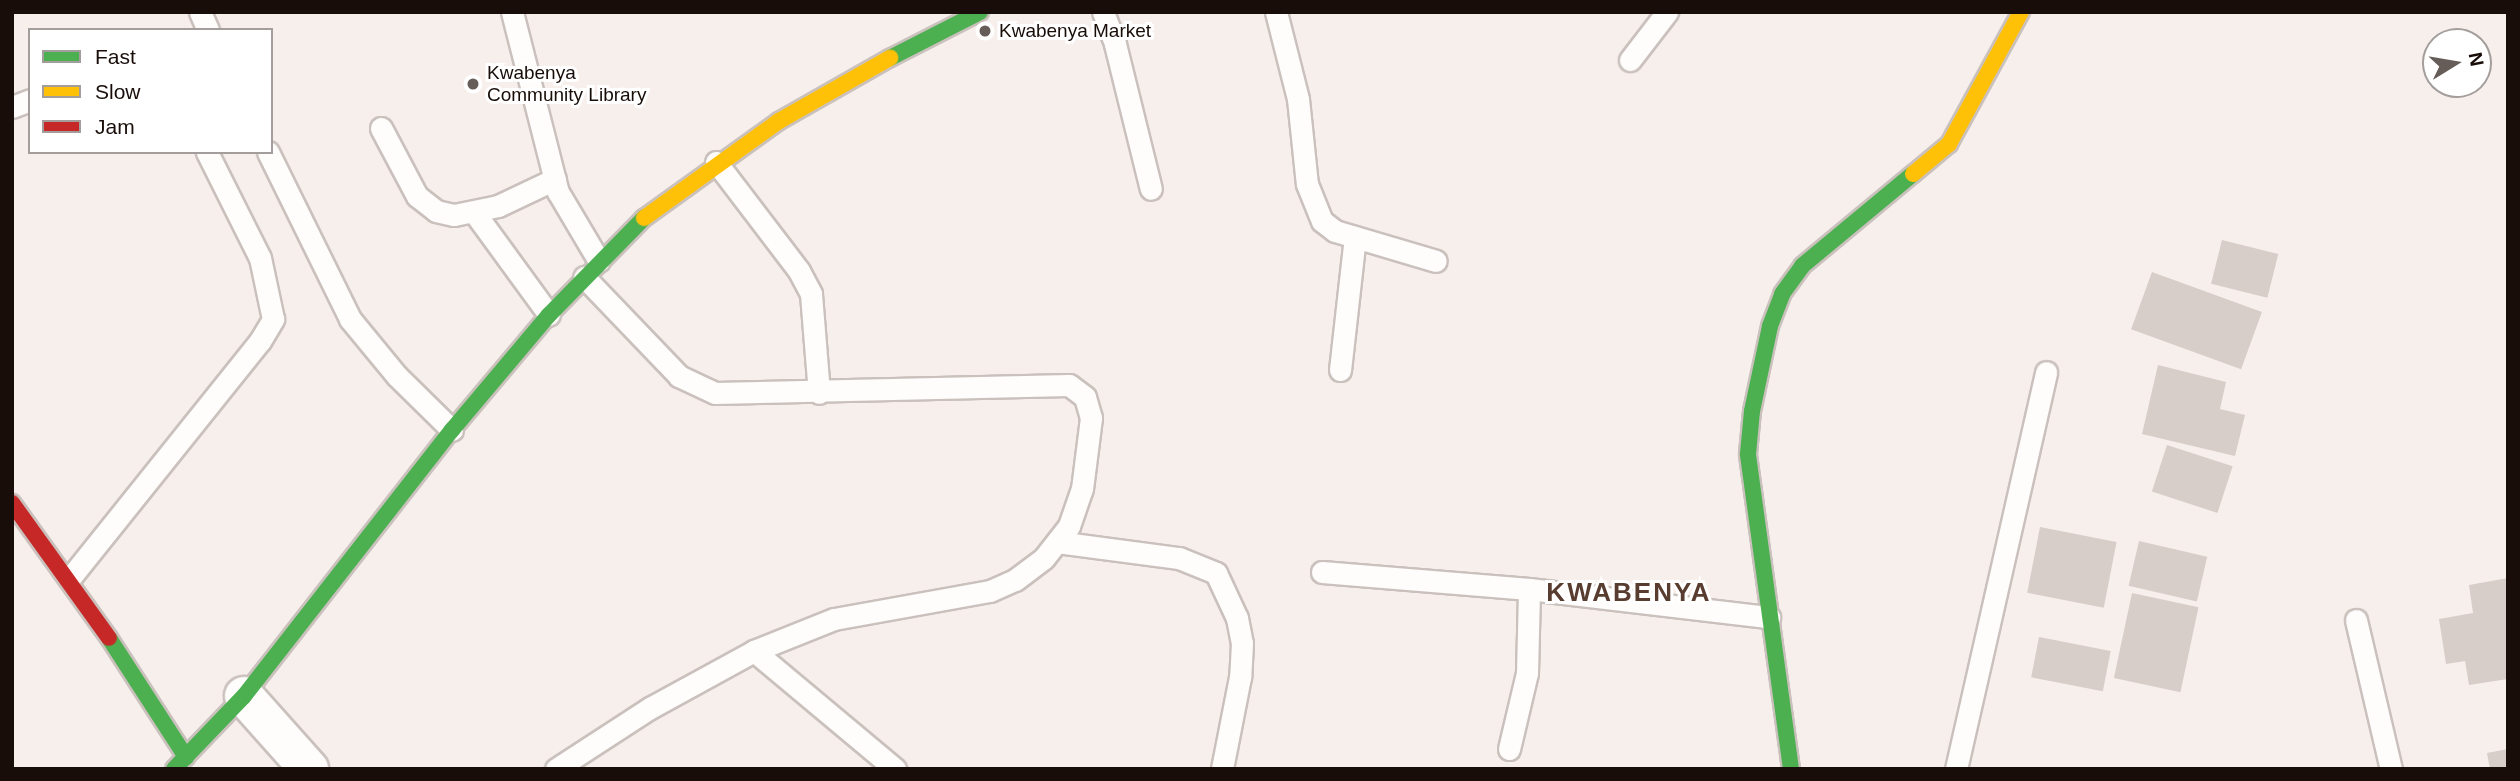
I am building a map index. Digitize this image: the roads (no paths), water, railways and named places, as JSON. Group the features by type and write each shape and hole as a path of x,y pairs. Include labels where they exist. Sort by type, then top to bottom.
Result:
{"street":[{"path":"1791,769 1769,617 1748,431 1768,336 1782,294 1802,266 1851,221 1949,144 2016,13"},
{"path":"12,503 70,578 180,763 244,695 452,430 549,316 632,227 716,163 849,78 959,16"},
{"path":"244,695 309,769"}],"lane":[{"path":"200,12 207,28"},
{"path":"512,12 555,179 599,261"},
{"path":"1103,12 1115,44 1151,189"},
{"path":"1276,12 1298,99 1307,184 1322,221 1355,237 1436,261"},
{"path":"1630,60 1667,12"},
{"path":"380,128 417,196 436,211 474,212 498,206 555,179"},
{"path":"70,578 260,341 273,319 260,258 208,154"},
{"path":"269,154 350,319 397,376 452,430"},
{"path":"716,163 799,271 811,294 819,393"},
{"path":"474,212 549,316"},
{"path":"1340,370 1355,237"},
{"path":"556,769 650,708 754,651 834,619 990,591 1034,566 1069,526 1082,489 1091,418 1085,397 1069,385 819,393 715,393 679,376 584,277"},
{"path":"1955,769 2046,372"},
{"path":"1057,542 1179,558 1216,573 1237,618 1242,643 1240,677 1222,769"},
{"path":"1322,572 1529,589 1769,617"},
{"path":"1509,749 1527,673 1529,589"},
{"path":"2356,620 2391,769"},
{"path":"754,651 895,769"}],"place":[{"name":"Kwabenya Market","path":"985,31"},
{"name":"Kwabenya Community Library","path":"473,84"}],"district":[{"name":"KWABENYA","path":"1629,593"}]}
